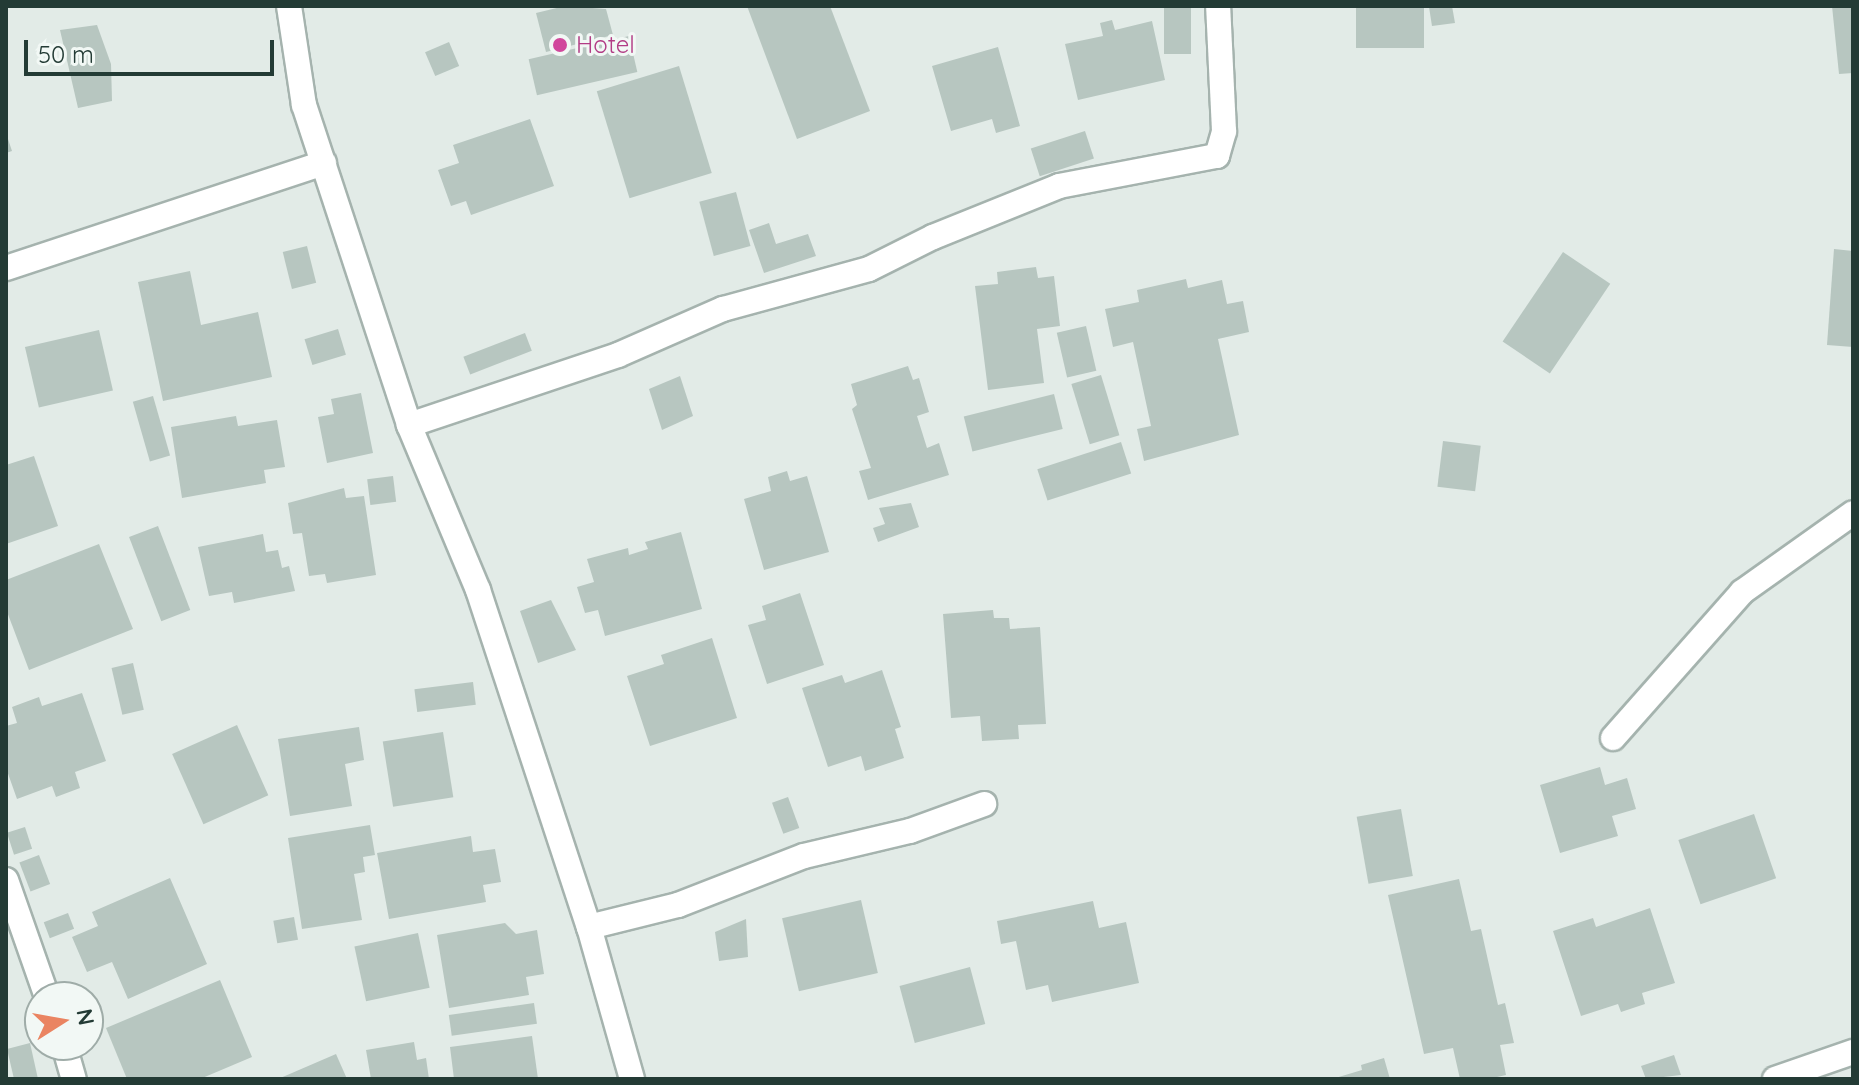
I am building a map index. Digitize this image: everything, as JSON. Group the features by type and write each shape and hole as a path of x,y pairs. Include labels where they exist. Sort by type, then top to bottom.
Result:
{"street":[{"path":"289,6 304,105 409,425 478,590 589,927 632,1079"},
{"path":"409,425 618,355 723,309 869,269 933,237 1059,186 1217,156 1224,131 1218,6"},
{"path":"6,268 324,163"},
{"path":"1613,738 1742,592 1853,513"},
{"path":"589,927 678,905 804,856 910,831 984,804"},
{"path":"6,880 41,981"},
{"path":"1775,1079 1853,1052"}],"building":[{"path":"565,6 606,9 613,35 546,52 536,13"},
{"path":"747,6 830,6 870,111 797,139"},
{"path":"1164,6 1191,6 1191,54 1164,54"},
{"path":"1356,6 1424,6 1424,48 1356,48"},
{"path":"1452,6 1455,23 1432,26 1429,7"},
{"path":"1832,6 1853,6 1853,73 1839,74"},
{"path":"1112,20 1115,30 1152,21 1165,80 1078,100 1065,44 1103,36 1100,23"},
{"path":"97,25 111,64 112,101 78,108 60,30"},
{"path":"629,36 637,72 537,95 529,59"},
{"path":"449,42 459,66 435,76 425,52"},
{"path":"998,47 1020,126 996,133 992,119 951,131 932,66"},
{"path":"679,66 712,173 630,198 597,91"},
{"path":"530,119 554,186 471,215 466,201 451,206 438,170 459,163 453,145"},
{"path":"1085,131 1094,159 1040,176 1031,149"},
{"path":"6,133 12,151 6,153"},
{"path":"736,192 750,246 714,256 699,202"},
{"path":"769,223 776,244 808,234 816,256 764,273 749,230"},
{"path":"307,246 316,283 292,289 283,252"},
{"path":"1834,249 1853,251 1853,347 1827,345"},
{"path":"1563,252 1610,284 1550,373 1503,342"},
{"path":"1036,267 1038,278 1054,276 1060,326 1037,329 1044,383 988,390 975,286 998,284 997,272"},
{"path":"190,271 201,325 258,312 272,377 163,401 138,282"},
{"path":"1186,279 1188,288 1222,280 1227,304 1243,301 1249,332 1218,339 1239,435 1144,461 1137,429 1151,426 1133,342 1113,347 1105,309 1139,302 1137,290"},
{"path":"1086,326 1096,371 1067,378 1057,333"},
{"path":"338,329 346,355 312,365 305,339"},
{"path":"99,330 113,390 39,408 25,347"},
{"path":"525,333 532,351 470,374 463,357"},
{"path":"908,366 913,380 919,378 929,412 917,416 927,448 939,443 949,475 868,500 859,471 871,468 852,409 857,405 851,384"},
{"path":"1101,375 1119,435 1090,444 1071,384"},
{"path":"680,376 693,416 662,430 649,389"},
{"path":"361,393 373,453 327,463 318,417 334,414 331,399"},
{"path":"1054,394 1063,429 972,451 964,416"},
{"path":"153,396 170,456 150,461 133,402"},
{"path":"236,416 238,426 277,420 285,467 264,470 266,483 182,498 171,427"},
{"path":"1443,441 1481,446 1475,491 1437,487"},
{"path":"1121,442 1131,473 1048,501 1037,469"},
{"path":"34,456 58,526 6,544 6,465"},
{"path":"787,471 790,481 807,476 829,552 764,570 744,499 771,491 768,477"},
{"path":"393,476 396,502 370,505 367,479"},
{"path":"344,488 346,498 364,496 376,575 327,583 325,574 309,576 302,533 293,534 288,503"},
{"path":"911,503 919,527 878,542 873,528 885,524 879,508"},
{"path":"158,526 190,610 161,621 129,537"},
{"path":"681,532 702,609 605,636 598,610 585,613 577,587 594,582 587,559 628,548 629,555 648,549 645,542"},
{"path":"263,534 266,552 278,550 282,568 289,566 295,591 234,603 232,592 209,596 198,547"},
{"path":"99,544 133,629 29,670 6,609 6,580"},
{"path":"800,593 824,665 767,684 748,625 766,620 762,606"},
{"path":"551,600 576,650 538,663 520,611"},
{"path":"993,610 994,618 1009,618 1010,629 1040,627 1046,724 1018,725 1019,739 982,741 980,716 951,718 943,614"},
{"path":"712,638 737,718 650,746 627,676 664,664 661,655"},
{"path":"133,663 144,710 122,715 112,668"},
{"path":"882,670 901,727 895,729 904,758 865,771 861,756 828,767 802,688 842,675 845,683"},
{"path":"473,682 476,705 417,712 414,689"},
{"path":"82,693 106,761 75,772 80,788 56,797 52,786 17,799 6,768 6,726 17,723 12,707 39,697 42,706"},
{"path":"237,725 268,795 203,824 172,754"},
{"path":"359,727 364,760 345,764 352,806 290,816 278,739"},
{"path":"443,732 453,797 393,807 383,742"},
{"path":"1600,767 1605,785 1627,778 1636,809 1612,816 1618,836 1560,853 1540,785"},
{"path":"788,797 799,828 783,834 772,803"},
{"path":"1401,809 1413,876 1368,884 1357,817"},
{"path":"1754,814 1776,878 1700,904 1678,840"},
{"path":"370,825 375,855 363,857 365,872 354,874 362,920 302,929 288,838"},
{"path":"25,827 32,849 14,855 7,833"},
{"path":"471,836 473,852 495,849 501,882 483,885 486,902 389,919 377,853"},
{"path":"39,855 50,884 31,891 19,863"},
{"path":"170,878 207,964 128,999 112,962 87,972 72,937 98,926 92,912"},
{"path":"1459,879 1471,931 1481,929 1498,1005 1505,1003 1514,1043 1500,1045 1506,1075 1488,1079 1460,1079 1453,1048 1424,1054 1388,895"},
{"path":"861,900 878,973 799,991 782,918"},
{"path":"1093,901 1099,928 1126,922 1139,983 1052,1002 1048,985 1026,990 1016,941 1001,944 997,921"},
{"path":"1650,908 1675,983 1642,993 1645,1004 1621,1012 1618,1004 1581,1016 1553,931 1593,918 1596,927"},
{"path":"68,913 74,929 50,938 44,922"},
{"path":"294,917 298,940 277,943 273,921"},
{"path":"746,919 748,957 719,961 715,932"},
{"path":"505,923 516,934 537,930 544,974 526,977 529,995 449,1008 437,935"},
{"path":"418,933 430,988 366,1001 354,947"},
{"path":"970,967 985,1024 915,1043 899,986"},
{"path":"220,980 252,1057 200,1079 127,1079 106,1028"},
{"path":"534,1003 537,1024 452,1036 449,1015"},
{"path":"532,1036 538,1079 454,1079 450,1047"},
{"path":"414,1042 417,1060 426,1058 429,1079 371,1079 366,1050"},
{"path":"24,1045 24,1061 34,1061 38,1079 14,1079 7,1049"},
{"path":"336,1054 347,1079 278,1079"},
{"path":"1674,1055 1681,1075 1646,1079 1641,1066"},
{"path":"1384,1058 1390,1079 1332,1079 1362,1070 1361,1065"}],"place":[{"name":"Hotel","path":"560,45"}]}
